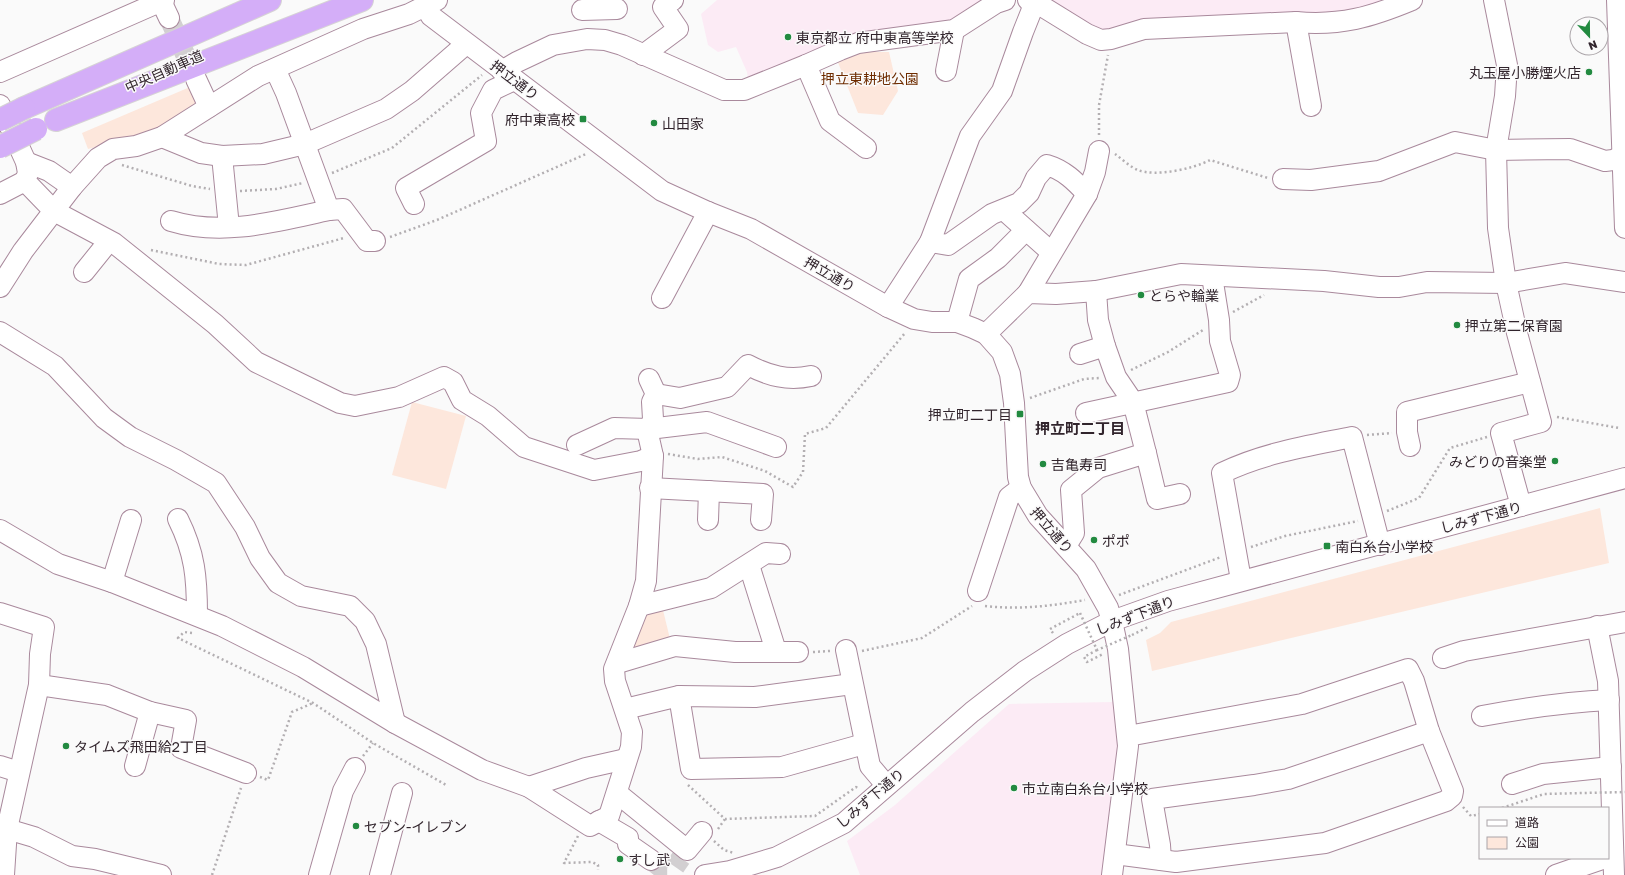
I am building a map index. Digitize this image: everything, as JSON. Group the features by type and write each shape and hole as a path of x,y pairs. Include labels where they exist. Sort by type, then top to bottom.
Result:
{"highway":[{"path":"49,97 217,9 238,0"},
{"name":"中央自動車道","path":"0,120 24,108 270,0"},
{"name":"中央自動車道","path":"0,147 36,129 232,40 331,0"},
{"path":"56,120 362,0"}],"street":[{"path":"643,55 678,29 663,7 673,0"},
{"path":"414,204 406,188 486,141 481,113 493,90 508,75 517,62 553,46 587,39 605,40 724,90 744,90 858,44 954,30 996,3 1005,0"},
{"path":"888,307 930,242 970,136 1002,91 1023,32 1032,1 1087,34 1100,40 1111,39 1144,29 1296,22 1320,24 1354,20 1412,0"},
{"path":"1494,0 1503,37 1507,65 1506,96 1496,150 1498,228 1506,283 1541,422 1501,433 1521,506"},
{"path":"1618,0 1624,155 1625,228"},
{"path":"0,287 23,251 72,187 98,158 113,149 136,146 162,137 258,76 363,29 409,14 430,2"},
{"name":"押立通り","path":"430,2 431,16 662,191 708,212 751,229 888,307 914,319 932,322 957,322 986,334 1002,352 1010,374 1014,403 1018,477 1021,488 1038,516 1086,569 1101,596 1112,621 1118,649 1128,736 1112,875"},
{"path":"0,72 165,7"},
{"path":"599,10 605,40"},
{"path":"1296,22 1311,106"},
{"path":"946,71 954,30"},
{"path":"162,137 201,153 222,156 263,154 306,144 386,109 412,91 466,44"},
{"path":"806,65 830,121 866,148"},
{"path":"275,69 306,144 330,210"},
{"path":"196,79 209,107"},
{"path":"0,105 26,171 54,211 109,241 215,324 256,362 340,403 356,406 399,397 444,377 453,382 462,400 488,416 524,447 594,470 641,461 653,456"},
{"path":"1283,179 1310,180 1379,171 1455,142 1496,150 1570,149 1604,161 1613,160 1624,155"},
{"path":"986,334 1028,293 1086,194 1095,172 1099,151"},
{"path":"222,156 229,227"},
{"path":"930,242 948,245 992,214 1019,203 1028,193 1036,178 1047,165 1057,168 1069,177 1086,194"},
{"path":"0,194 26,171 49,171 72,187"},
{"path":"171,221 187,226 247,227 330,210 343,209 368,237"},
{"path":"1004,210 1051,252"},
{"path":"662,298 708,212"},
{"path":"957,322 969,279 998,258 1026,230"},
{"path":"84,272 109,241"},
{"path":"1028,293 1056,294 1096,291 1181,274 1324,281 1379,287 1399,287 1427,282 1506,283 1565,273 1625,282"},
{"path":"1086,413 1228,382 1230,375 1220,341 1219,320 1212,276"},
{"path":"1096,291 1098,320 1105,346 1116,377 1133,402 1157,499 1180,494"},
{"path":"0,332 55,366 104,418 130,438 176,460 216,483 245,527 260,558 278,583 301,596 350,606 365,620 376,644 395,723"},
{"path":"1080,354 1105,346"},
{"path":"592,822 609,816 631,747 632,732 615,681 614,669 618,663 624,640 639,606 646,581 650,488 653,456 648,434 653,419 652,387 680,398 727,387 748,366 779,378 799,379 811,376"},
{"path":"1408,439 1407,412 1530,382"},
{"path":"577,445 614,428 649,429 707,422 776,447"},
{"path":"1241,580 1222,473 1246,461 1284,451 1352,437 1380,545"},
{"path":"1066,546 1074,533 1071,490 1098,468 1146,453"},
{"name":"しみず下通り","path":"705,875 749,866 777,857 844,823 972,712 1025,671 1067,644 1112,621 1168,601 1241,580 1380,545 1625,478"},
{"path":"650,488 763,494 761,520"},
{"path":"978,600 1009,497 1021,488"},
{"path":"708,520 709,491"},
{"path":"112,582 130,520"},
{"path":"178,520 186,535 194,558 197,581 197,615"},
{"path":"0,530 58,564 112,582 197,615 303,667 395,723 482,770 529,787 592,822 628,838 628,844 651,860"},
{"path":"639,606 711,588 749,565 766,552 780,554"},
{"path":"749,565 776,651"},
{"path":"0,613 44,627 40,654 39,685 7,829 4,875"},
{"path":"1443,658 1464,651 1625,622"},
{"path":"1598,626 1608,681 1611,767 1609,857 1614,875"},
{"path":"618,663 675,646 735,652 798,652"},
{"path":"853,652 852,684 864,744 870,766 886,785"},
{"path":"1115,854 1176,862 1325,843 1446,801 1452,796 1453,791 1429,731 1414,682 1408,669 1302,704 1128,736"},
{"path":"625,709 679,696 756,697 852,684"},
{"path":"39,685 107,695 150,712 186,720 181,748 246,773"},
{"path":"679,696 691,769 782,767 864,744"},
{"path":"1482,716 1533,706 1609,700"},
{"path":"135,766 150,712"},
{"path":"1160,860 1160,845 1152,799 1288,779 1429,731"},
{"path":"529,787 586,768 626,759"},
{"path":"0,766 19,772"},
{"path":"1512,784 1543,774 1611,767"},
{"path":"319,875 343,791 355,768"},
{"path":"380,875 402,792"},
{"path":"617,794 684,854 702,832"},
{"path":"7,829 34,837 72,856 95,859 161,875"},
{"path":"1556,875 1603,859"}],"path":[{"path":"1111,39 1099,105 1099,151 1110,150 1136,170 1150,173 1198,166 1210,160 1267,178 1283,179"},
{"path":"144,249 219,264 246,266 438,220 604,147"},
{"path":"1014,403 1084,379 1116,377 1168,352 1219,320 1265,294 1285,279"},
{"path":"653,456 670,454 698,459 722,457 765,471 793,488 803,472 805,434 826,428 906,331 914,319"},
{"path":"1539,414 1619,428"},
{"path":"1373,516 1419,498 1450,448 1501,433"},
{"path":"1352,437 1408,439"},
{"path":"798,652 853,652 922,638 978,600 1011,609 1063,604 1101,596"},
{"path":"1054,635 1050,629 1080,613 1097,650"},
{"path":"1106,652 1087,662 1084,657 1132,635"},
{"path":"178,638 313,703 373,743 446,785"},
{"path":"691,769 688,785 726,819 815,816 856,786 861,791"},
{"path":"1505,807 1544,794 1625,792"},
{"path":"1452,796 1470,816 1479,814"},
{"path":"592,822 564,863 592,862 598,865 598,870"},
{"path":"702,832 724,850 749,866"}],"shaded area":[{"name":"東京都立 府中東高等学校","path":"717,0 995,0 959,23 748,79 747,72 736,47 718,52 708,45 701,14"},
{"path":"1037,0 1389,0 1368,11 1097,33"},
{"name":"市立南白糸台小学校","path":"1113,702 1118,750 1102,875 860,875 847,841 895,805 1009,704"}],"green space":[{"name":"押立東耕地公園","path":"858,52 889,52 898,91 883,115 858,113 837,60"},
{"path":"190,87 198,106 159,130 88,149 82,133"},
{"path":"412,402 466,416 446,489 392,475"},
{"path":"1600,508 1609,563 1152,671 1146,640 1160,633 1171,622"},
{"path":"662,606 671,643 632,653 647,607"}],"tunnel":[{"path":"169,18 196,79"},
{"path":"651,860 665,871 672,871 681,858"}],"place":[{"name":"東京都立 府中東高等学校","path":"788,37"},
{"name":"丸玉屋小勝煙火店","path":"1589,72"},
{"name":"府中東高校","path":"583,119"},
{"name":"山田家","path":"654,123"},
{"name":"とらや輪業","path":"1141,295"},
{"name":"押立第二保育園","path":"1457,325"},
{"name":"押立町二丁目","path":"1020,414"},
{"name":"みどりの音楽堂","path":"1555,461"},
{"name":"吉亀寿司","path":"1043,464"},
{"name":"ポポ","path":"1094,540"},
{"name":"南白糸台小学校","path":"1327,546"},
{"name":"タイムズ飛田給2丁目","path":"66,746"},
{"name":"市立南白糸台小学校","path":"1014,788"},
{"name":"セブン-イレブン","path":"356,826"},
{"name":"すし武","path":"620,859"}],"district":[{"name":"押立町二丁目","path":"1080,428"}]}
